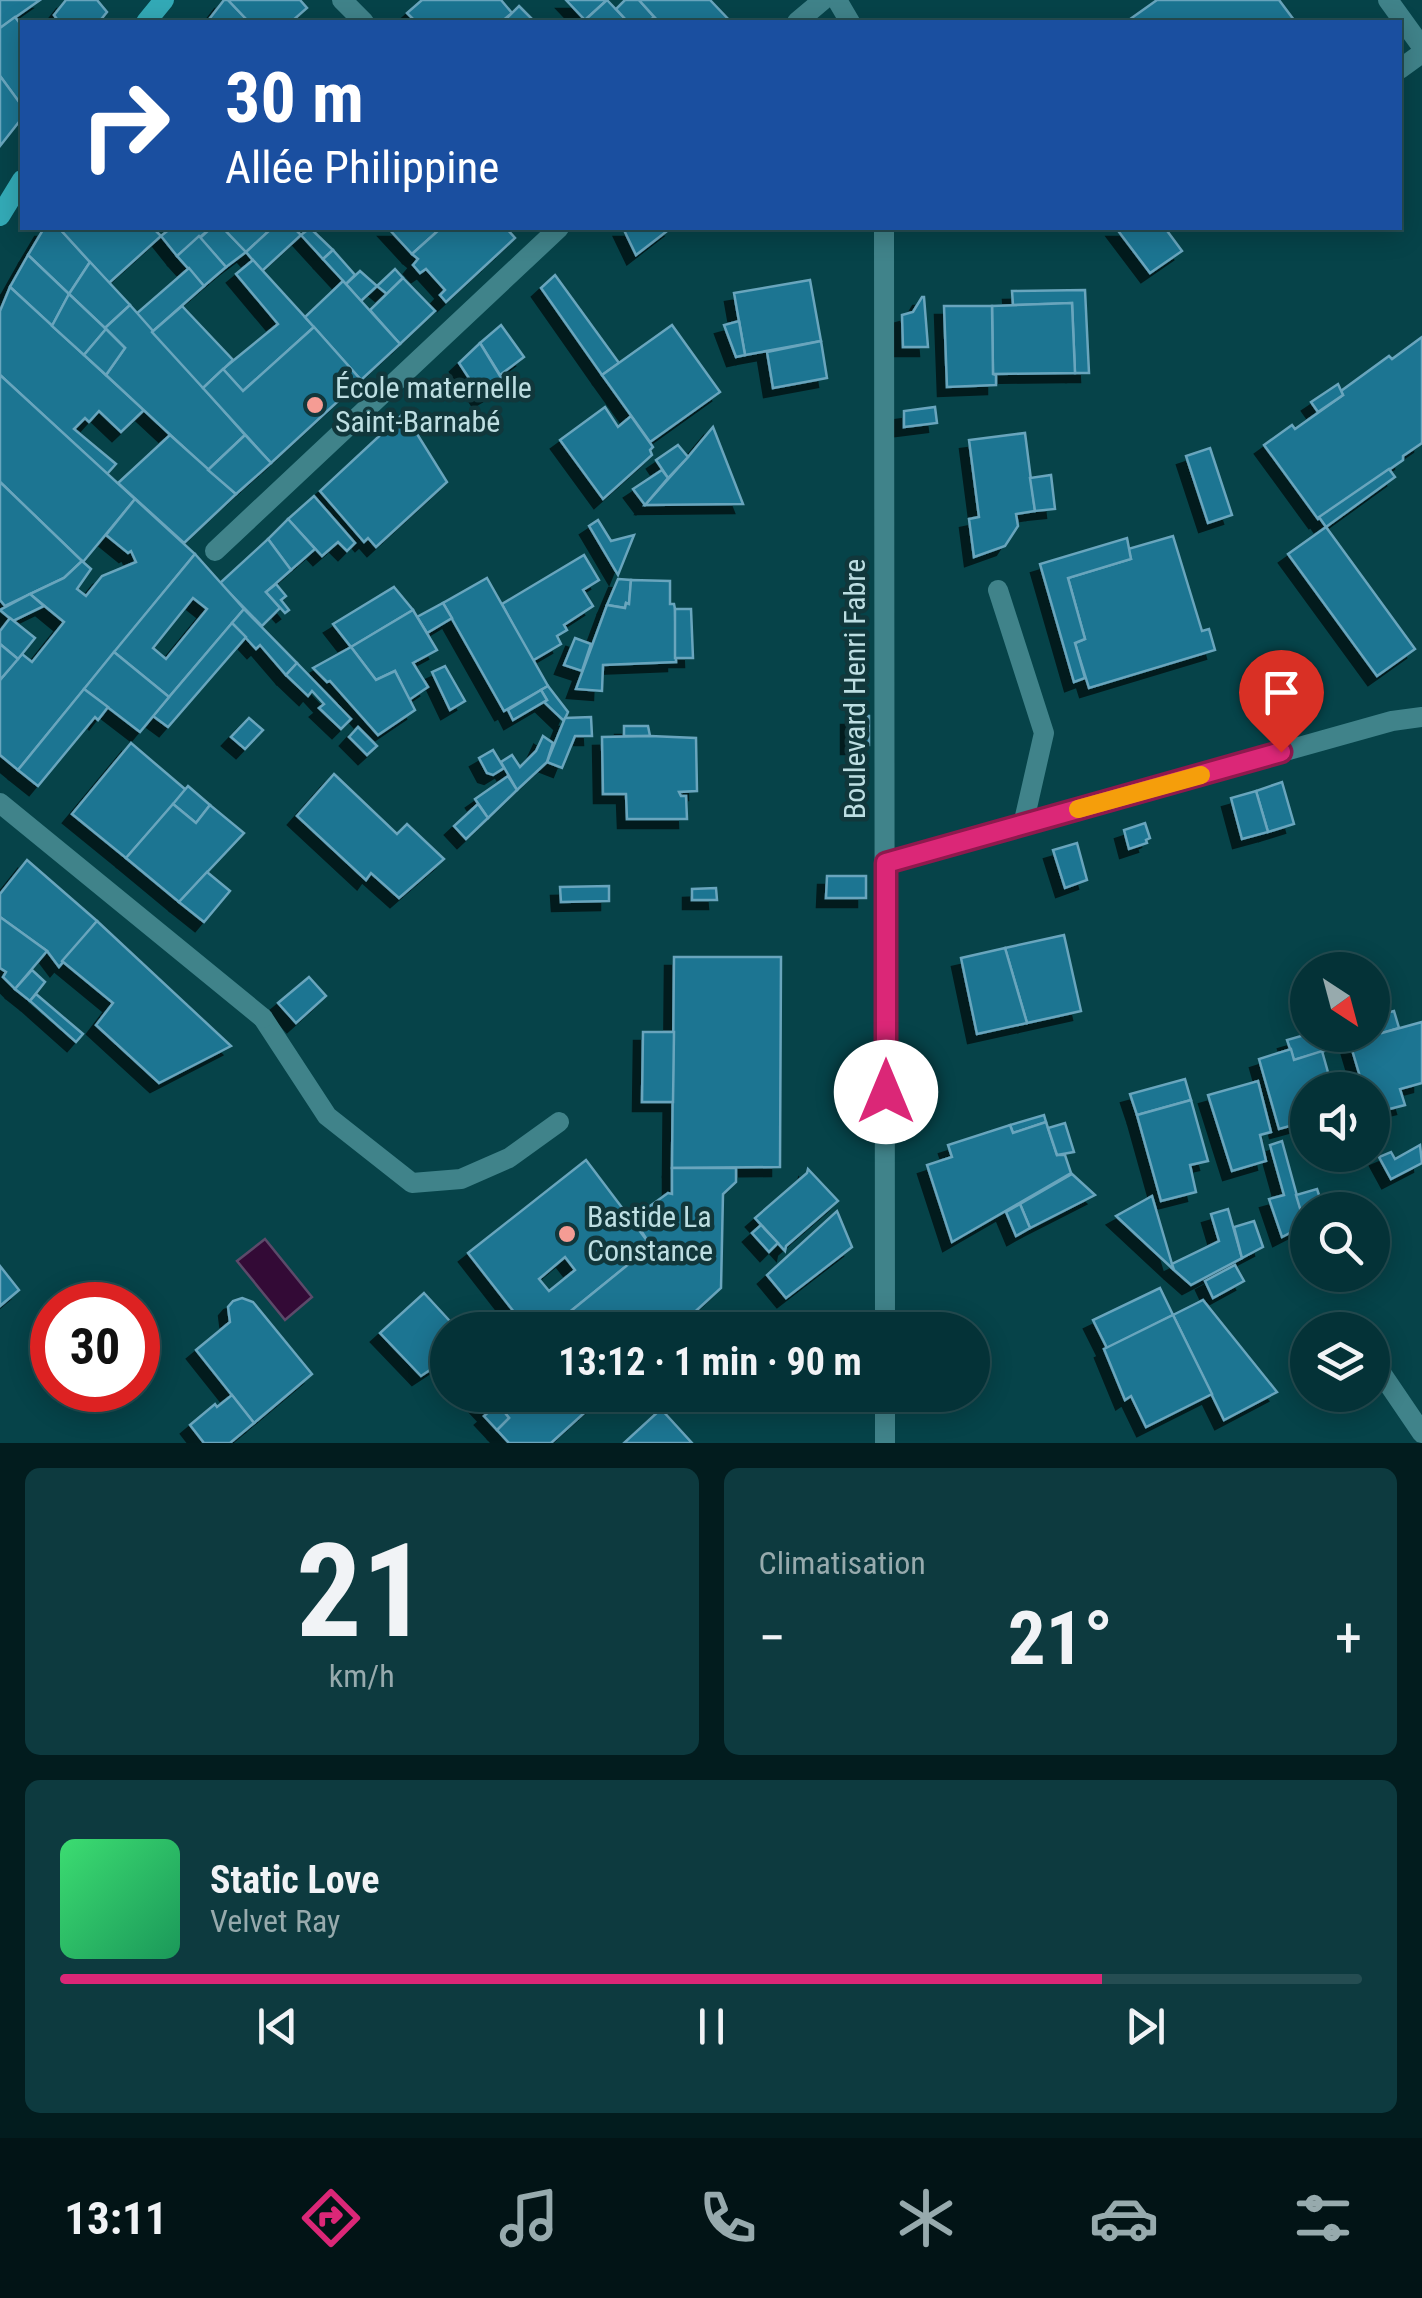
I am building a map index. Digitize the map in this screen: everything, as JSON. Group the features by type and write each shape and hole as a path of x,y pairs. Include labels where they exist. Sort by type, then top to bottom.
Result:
{"main road":[{"path":"148,20 164,0"},
{"path":"0,216 20,183"}],"street":[{"path":"342,0 362,20"},
{"path":"799,20 823,0"},
{"path":"1402,21 1422,50 1402,67"},
{"path":"215,551 556,230"},
{"name":"Boulevard Henri Fabre","path":"884,230 885,1312"},
{"path":"998,590 1044,733 1022,825"},
{"path":"886,863 1392,721 1422,717"},
{"path":"0,803 263,1018 327,1116 412,1183 461,1179 509,1158 559,1122"},
{"path":"1390,1386 1422,1433"},
{"path":"885,1412 885,1443"}],"shaded area":[{"path":"265,1239 312,1297 285,1320 237,1261"}],"building":[{"path":"0,0 40,0 0,28"},
{"path":"66,0 97,0 107,12 101,20 58,20 54,15"},
{"path":"228,0 247,20 209,20"},
{"path":"228,0 300,0 307,8 293,20 247,20"},
{"path":"422,0 501,0 512,13 503,20 414,20 407,13"},
{"path":"566,0 607,0 585,20"},
{"path":"607,0 626,20 585,20"},
{"path":"625,0 639,0 654,17 626,20 616,9"},
{"path":"639,0 710,0 729,20 657,20"},
{"path":"1157,0 1279,0 1294,20 1129,20"},
{"path":"519,6 533,20 507,20"},
{"path":"15,17 20,23 20,103 0,76 0,28"},
{"path":"0,76 20,103 20,121 0,146"},
{"path":"43,230 61,230 90,262 69,294 28,255"},
{"path":"61,230 155,230 161,236 109,283"},
{"path":"168,230 209,230 177,256 161,236"},
{"path":"209,230 225,230 246,252 226,267 200,238"},
{"path":"225,230 270,230 246,252"},
{"path":"270,230 296,230 301,235 262,271 246,252"},
{"path":"312,230 333,250 323,259 301,235"},
{"path":"390,230 439,230 412,254"},
{"path":"439,230 508,230 515,238 446,302 440,295 445,290 426,269 420,273 413,265 418,259 412,254"},
{"path":"624,230 668,230 636,255"},
{"path":"1118,230 1166,230 1182,251 1150,273"},
{"path":"199,236 226,267 204,286 177,256"},
{"path":"333,250 355,275 346,284 323,259"},
{"path":"28,255 69,294 52,326 10,287"},
{"path":"253,260 314,327 243,391 223,369 278,324 236,274"},
{"path":"90,262 130,305 105,328 69,294"},
{"path":"189,268 204,286 152,332 136,314"},
{"path":"395,269 403,278 387,294 377,286"},
{"path":"360,271 377,286 361,301 346,284"},
{"path":"555,275 619,363 602,375 541,288"},
{"path":"403,278 435,311 400,344 370,310"},
{"path":"810,280 821,341 745,355 734,293"},
{"path":"343,281 400,344 361,380 305,317"},
{"path":"10,287 144,410 121,432 99,411 89,422 85,418 74,429 116,464 107,474 0,375 0,311"},
{"path":"1085,290 1089,373 1075,373 1072,303 1013,305 1012,291"},
{"path":"69,294 106,329 84,355 52,326"},
{"path":"922,297 928,347 903,347 902,315 913,312"},
{"path":"1072,303 1075,373 993,374 992,306"},
{"path":"130,305 245,435 208,470 106,375 125,348 105,328"},
{"path":"182,306 233,360 203,388 152,332"},
{"path":"944,306 992,306 996,385 947,387"},
{"path":"739,321 745,355 736,357 724,325"},
{"path":"501,325 524,357 500,375 480,343"},
{"path":"672,325 720,392 650,442 602,375"},
{"path":"314,327 361,380 271,463 203,388 223,369 243,391"},
{"path":"106,329 125,348 106,375 84,355"},
{"path":"1422,337 1422,443 1318,519 1264,445 1292,425 1295,429 1389,356 1392,359"},
{"path":"821,341 827,378 773,388 767,352"},
{"path":"480,343 505,384 482,398 459,363"},
{"path":"0,375 135,499 83,562 0,482"},
{"path":"1338,384 1343,395 1318,412 1311,402"},
{"path":"605,407 618,427 631,416 653,447 652,455 603,499 560,440"},
{"path":"935,407 937,423 904,427 904,411"},
{"path":"404,413 447,482 376,547 368,538 364,542 320,491"},
{"path":"713,427 743,504 645,505 688,457"},
{"path":"1025,433 1035,511 1016,514 1018,526 1005,546 974,557 969,519 979,517 969,440"},
{"path":"170,435 236,494 184,543 118,483"},
{"path":"245,435 271,463 236,494 208,470"},
{"path":"678,445 688,457 668,478 656,460"},
{"path":"1210,448 1232,515 1208,523 1186,456"},
{"path":"1389,469 1395,477 1326,527 1319,517"},
{"path":"662,470 668,478 645,505 633,489"},
{"path":"1051,475 1055,509 1035,511 1030,478"},
{"path":"0,482 82,561 64,578 5,606 0,600"},
{"path":"314,496 355,543 347,551 338,542 322,556 288,519"},
{"path":"135,499 195,554 18,770 0,755 0,680 22,654 32,662 64,622 30,594 64,578 82,561 91,569 77,589 86,596 102,576 136,562 131,551 128,553 106,535"},
{"path":"288,519 315,549 291,570 268,539"},
{"path":"598,520 611,541 634,535 618,575 589,526"},
{"path":"1326,527 1415,649 1377,676 1288,554"},
{"path":"1173,536 1202,631 1209,629 1215,650 1089,688 1075,643 1085,639 1068,578 1131,559 1128,549"},
{"path":"1127,538 1131,559 1068,578 1085,639 1075,643 1085,678 1074,682 1040,564"},
{"path":"268,539 291,570 266,592 280,608 262,626 220,583"},
{"path":"195,554 244,609 169,697 114,652","holes":["193,598 207,609 166,659 153,648"]},
{"path":"584,555 599,580 583,590 593,606 564,625 567,630 557,636 561,644 532,661 502,604"},
{"path":"487,578 548,686 504,711 443,603"},
{"path":"618,579 631,580 629,604 625,608 607,605"},
{"path":"631,580 670,581 676,662 603,665 602,691 576,689 607,605 625,608 629,604"},
{"path":"276,584 286,596 281,600 289,610 285,613 266,592"},
{"path":"394,587 413,610 351,647 333,624"},
{"path":"30,594 44,606 13,621 0,610"},
{"path":"443,603 452,618 427,633 417,617"},
{"path":"244,609 297,663 286,675 260,645 256,649 232,623"},
{"path":"675,609 691,609 693,658 675,658"},
{"path":"413,610 437,650 413,663 428,687 409,700 395,671 376,680 351,647"},
{"path":"10,618 35,638 18,659 0,644 0,631"},
{"path":"232,623 246,637 168,727 153,716"},
{"path":"575,638 591,644 582,671 564,665"},
{"path":"0,644 18,659 0,680"},
{"path":"351,647 376,680 395,671 415,710 378,735 330,681 313,668"},
{"path":"114,652 169,697 140,732 84,689"},
{"path":"297,663 351,719 341,729 319,708 324,704 312,691 308,696 286,675"},
{"path":"445,666 465,701 450,710 432,672"},
{"path":"548,686 568,712 564,721 544,702 547,700 541,690"},
{"path":"84,689 108,707 98,720 95,717 38,786 18,770"},
{"path":"541,690 547,700 513,720 508,710"},
{"path":"850,716 869,716 869,745 850,745"},
{"path":"591,717 592,736 575,736 562,768 547,762 565,718"},
{"path":"249,718 263,730 245,749 231,737"},
{"path":"624,726 648,726 650,736 624,736"},
{"path":"358,727 377,746 367,755 349,737"},
{"path":"543,736 553,743 547,762 517,790 501,762 512,755 520,767 536,751"},
{"path":"602,737 696,738 697,791 679,792 686,796 687,819 627,819 626,794 603,794"},
{"path":"131,743 186,790 126,858 72,814"},
{"path":"493,750 504,768 493,775 487,773 479,758"},
{"path":"334,774 397,834 407,824 444,859 399,898 371,873 366,880 297,816"},
{"path":"508,776 517,790 488,818 475,799"},
{"path":"1282,782 1294,824 1268,832 1256,791"},
{"path":"188,786 210,805 196,823 173,804"},
{"path":"1256,791 1268,832 1242,839 1231,798"},
{"path":"173,804 196,823 210,805 244,833 179,902 126,858"},
{"path":"478,804 488,818 466,839 454,826"},
{"path":"1145,823 1150,838 1147,843 1129,849 1124,830"},
{"path":"1077,843 1087,880 1065,888 1053,850"},
{"path":"27,860 97,921 59,967 47,951 0,917 0,894"},
{"path":"207,872 230,891 204,922 179,902"},
{"path":"827,876 866,876 866,898 826,898"},
{"path":"609,886 609,901 561,902 560,887"},
{"path":"716,888 717,900 692,900 692,889"},
{"path":"0,917 47,951 15,989 0,968"},
{"path":"97,921 231,1046 159,1083 96,1025 113,1003 62,961"},
{"path":"1064,935 1081,1011 1027,1023 1005,948"},
{"path":"1005,948 1027,1023 977,1034 961,958"},
{"path":"674,957 781,957 780,1167 672,1168"},
{"path":"32,970 45,982 30,1001 15,989"},
{"path":"309,977 326,996 296,1023 278,1003"},
{"path":"36,994 83,1034 76,1042 30,1001"},
{"path":"1394,1011 1399,1028 1390,1031 1390,1012"},
{"path":"1422,1022 1422,1083 1400,1089 1405,1105 1390,1109 1390,1072 1359,1072 1353,1052 1390,1052 1390,1031"},
{"path":"643,1032 674,1032 673,1102 642,1102"},
{"path":"1290,1049 1294,1060 1322,1052 1328,1072 1290,1072 1290,1126 1279,1129 1259,1059"},
{"path":"1291,1052 1321,1052 1294,1060"},
{"path":"1185,1079 1191,1100 1137,1115 1130,1094"},
{"path":"1258,1081 1271,1132 1260,1135 1266,1161 1232,1171 1208,1095"},
{"path":"1191,1100 1208,1161 1190,1165 1196,1192 1161,1201 1137,1115"},
{"path":"1044,1115 1046,1122 1013,1133 1010,1125"},
{"path":"1046,1122 1057,1155 1065,1155 1071,1173 952,1242 927,1165 952,1157 948,1145 1010,1125 1013,1133"},
{"path":"1065,1123 1074,1152 1057,1155 1048,1128"},
{"path":"1282,1141 1296,1192 1290,1192 1290,1233 1282,1237 1269,1199 1284,1195 1270,1145"},
{"path":"1420,1145 1422,1163 1391,1179 1387,1172 1390,1152 1395,1159"},
{"name":"Bastide La Constance","path":"586,1160 651,1246 570,1312 514,1312 468,1253","holes":["565,1257 575,1270 549,1291 539,1279"]},
{"path":"672,1168 736,1168 736,1182 723,1194 721,1288 695,1312 570,1312 651,1246 633,1218 672,1194"},
{"path":"808,1169 838,1201 785,1251 755,1218"},
{"path":"1072,1174 1095,1195 1030,1228 1020,1204"},
{"path":"1152,1196 1172,1264 1174,1270 1116,1216"},
{"path":"1020,1204 1030,1228 1016,1236 1006,1212"},
{"path":"1228,1209 1242,1258 1191,1285 1172,1264 1219,1241 1211,1214"},
{"path":"837,1211 852,1247 786,1298 767,1275"},
{"path":"1254,1221 1263,1247 1242,1258 1234,1227"},
{"path":"761,1225 778,1243 769,1252 752,1233"},
{"path":"1235,1265 1244,1281 1213,1298 1205,1281"},
{"path":"0,1266 19,1290 0,1306"},
{"path":"1160,1288 1173,1315 1107,1348 1093,1320"},
{"path":"424,1293 441,1312 430,1312 430,1370 421,1376 380,1333"},
{"path":"242,1298 253,1302 312,1374 254,1423 196,1350 230,1322 228,1307"},
{"path":"1203,1300 1277,1392 1224,1420 1173,1315"},
{"path":"1173,1315 1212,1394 1146,1427 1131,1396 1125,1400 1104,1349"},
{"path":"232,1395 254,1423 230,1443 204,1443 190,1425"},
{"path":"489,1412 504,1412 509,1418 497,1430 484,1416"},
{"path":"504,1412 585,1412 551,1443 509,1443 497,1430 509,1418"},
{"path":"658,1412 664,1412 692,1443 624,1443"}],"slow traffic":[{"path":"1078,809 1201,775"}],"place":[{"name":"École maternelle Saint-Barnabé","path":"315,405"},
{"name":"Bastide La Constance","path":"567,1234"}],"route":[{"path":"886,1092 886,863 1281,752"}]}
